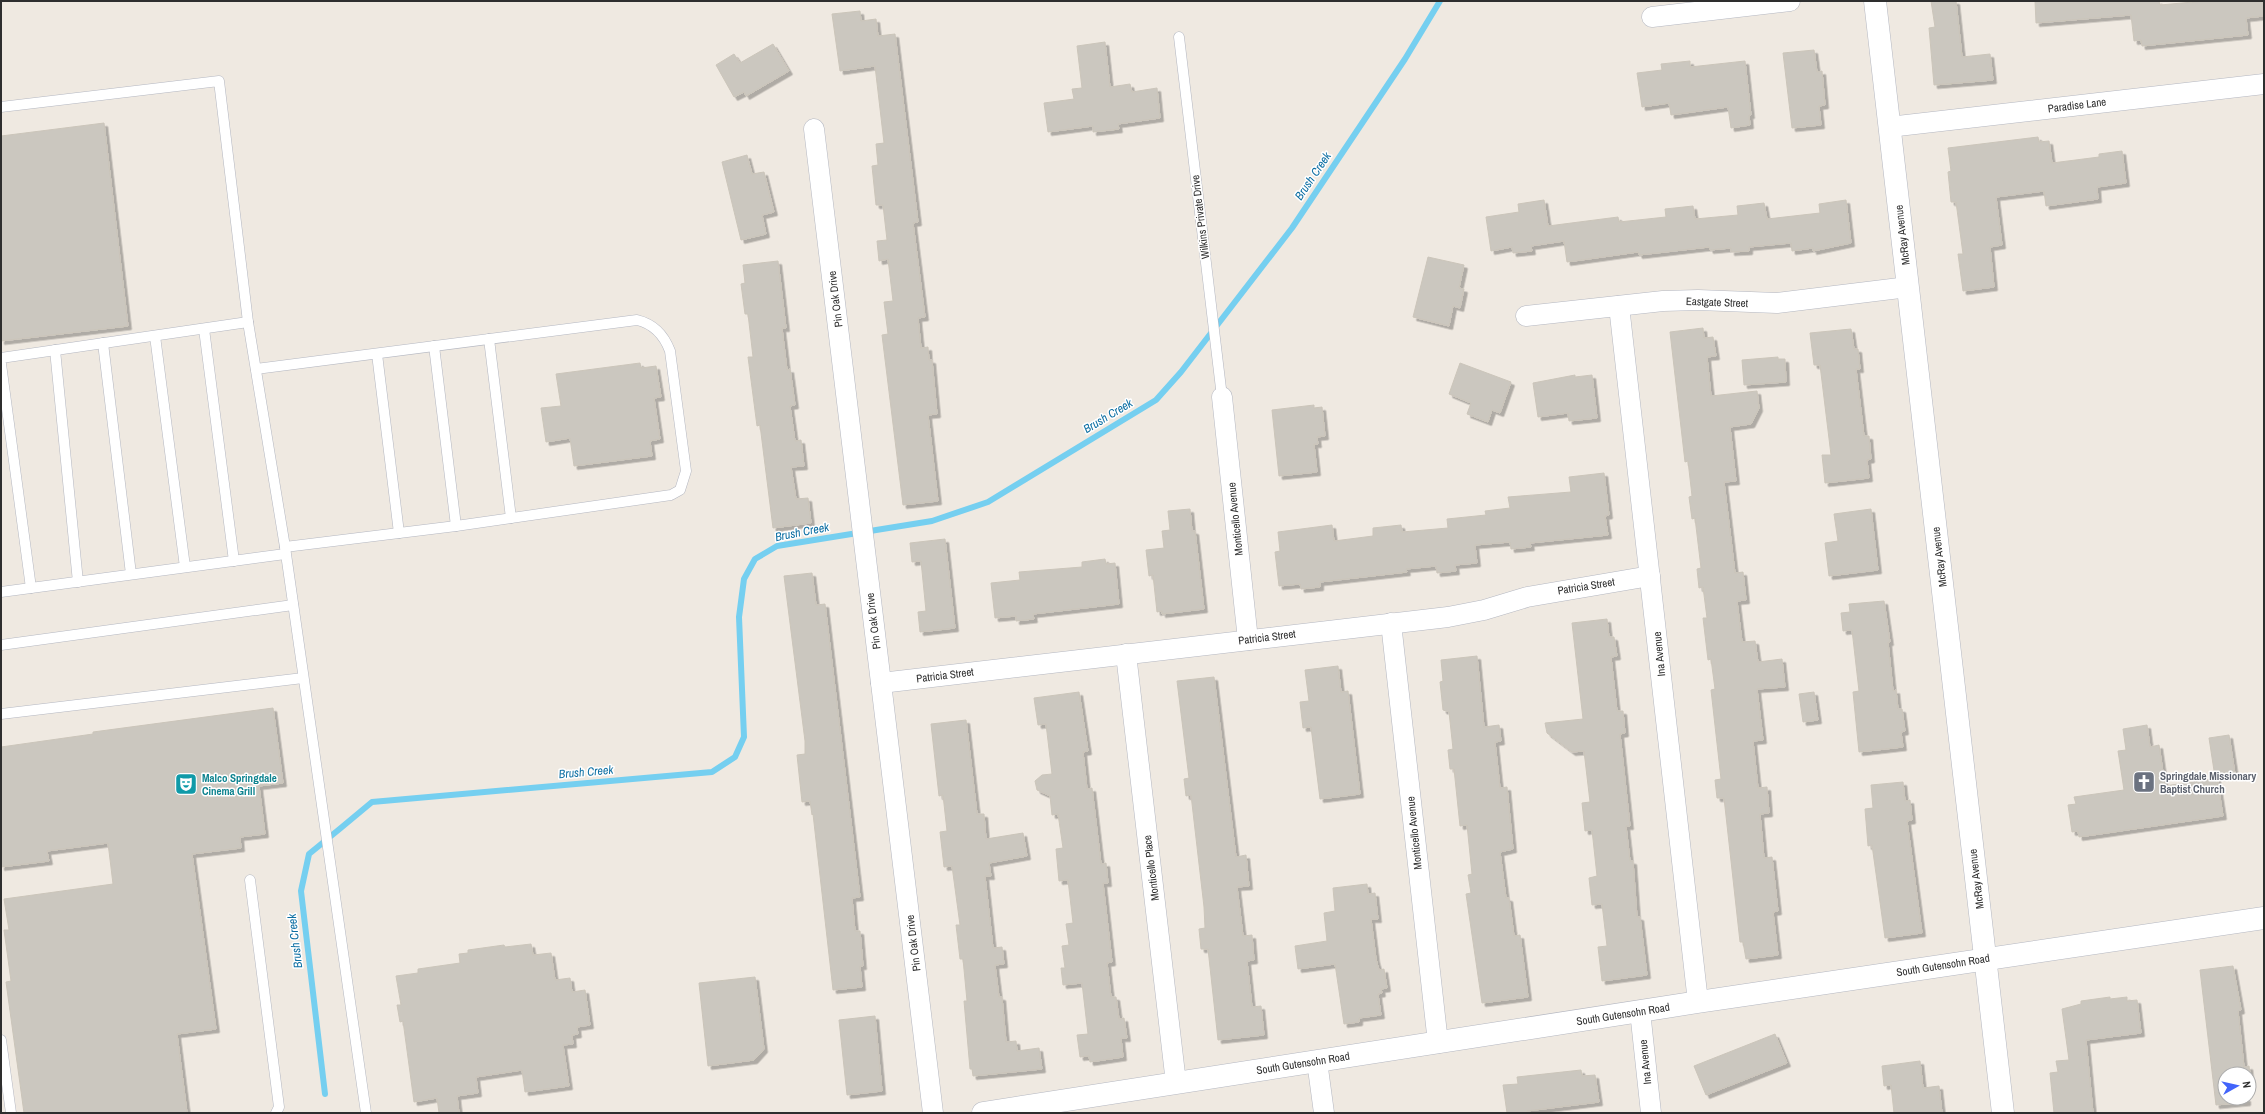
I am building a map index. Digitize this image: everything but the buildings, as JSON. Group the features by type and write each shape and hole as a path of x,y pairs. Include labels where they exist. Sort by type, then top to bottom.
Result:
{"street":[{"path":"1652,17 1790,1"},
{"name":"McRay Avenue","path":"1875,1 2003,1113"},
{"name":"Paradise Lane","path":"1889,127 2264,84"},
{"name":"Pin Oak Drive","path":"814,129 933,1113"},
{"name":"Eastgate Street","path":"1526,316 1619,306 1698,300 1777,303 1908,287"},
{"name":"Ina Avenue","path":"1619,306 1698,1002"},
{"name":"Monticello Avenue","path":"1222,397 1248,640"},
{"name":"Patricia Street","path":"881,683 1448,617 1484,610 1527,597 1650,576"},
{"name":"Monticello Avenue","path":"1391,623 1438,1043"},
{"name":"Monticello Place","path":"1126,654 1176,1083"},
{"name":"South Gutensohn Road","path":"983,1113 1040,1108 1176,1083 1317,1061 1985,958 2264,918"},
{"name":"Ina Avenue","path":"1640,1011 1651,1113"},
{"path":"1317,1061 1324,1113"}],"lane":[{"name":"Wilkins Private Drive","path":"1179,38 1222,397"},
{"path":"1,107 219,81 248,322 285,550 366,1113"},
{"path":"1,592 234,560 285,550 399,533 671,495 680,490 686,470 670,350 665,339 647,322 637,320 256,369"},
{"path":"1,358 248,322"},
{"path":"204,329 234,560"},
{"path":"155,336 185,567"},
{"path":"489,339 511,518"},
{"path":"102,343 131,574"},
{"path":"434,346 456,526"},
{"path":"56,350 78,582"},
{"path":"377,354 399,533"},
{"path":"1,364 31,588"},
{"path":"1,645 293,605"},
{"path":"1,714 303,678"},
{"path":"250,880 278,1107 276,1113"},
{"path":"1,1040 11,1113"}],"waterway":[{"name":"Brush Creek","path":"325,1094 301,891 309,854 372,802 712,772 735,757 744,737 739,617 744,579 755,559 777,546 932,521 988,502 1156,400 1181,372 1292,228 1405,59 1440,1"}],"place":[{"name":"Springdale Missionary Baptist Church","path":"2144,782"},
{"name":"Malco Springdale Cinema Grill","path":"186,784"}]}
